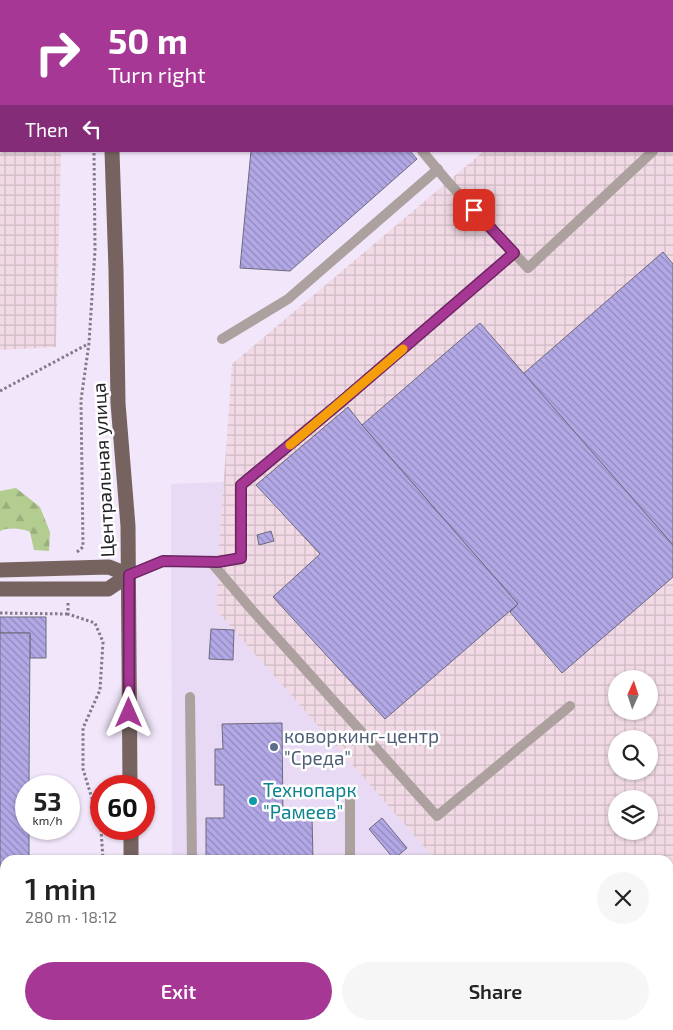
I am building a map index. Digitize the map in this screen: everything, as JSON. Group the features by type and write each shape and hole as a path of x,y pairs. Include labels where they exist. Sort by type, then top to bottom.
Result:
{"main road":[{"name":"Центральная улица","path":"112,152 118,403 128,526 130,775"},
{"path":"0,570 110,567 129,575"},
{"path":"0,589 108,589 129,575"},
{"path":"131,840 131,855"}],"lane":[{"path":"423,152 448,182 528,268 652,152"},
{"path":"222,339 288,299 438,169"},
{"path":"129,575 163,561 218,562 241,558 241,485 341,402 514,253"},
{"path":"211,562 437,816 570,706"},
{"path":"190,697 192,855"},
{"path":"350,797 350,855"}],"path":[{"path":"66,568 64,554 73,555 84,547 81,400 89,343 95,250 94,152"},
{"path":"0,391 89,343"},
{"path":"67,590 68,614"},
{"path":"0,612 68,614 95,623 103,642 100,690 83,728 83,769 90,792"},
{"path":"102,840 103,855"}],"shaded area":[{"path":"0,152 61,152 56,347 0,350"},
{"path":"483,152 673,152 673,855 432,855 217,611 218,562 232,364"},
{"path":"224,482 218,562 217,611 432,855 172,855 171,484"}],"green space":[{"path":"16,488 40,507 50,532 49,551 34,550 30,532 19,529 0,531 0,491"}],"building":[{"path":"251,152 411,152 417,159 290,271 240,268"},
{"path":"663,252 673,264 673,545 523,374"},
{"path":"480,323 673,545 673,577 562,673 510,612 518,604 362,425"},
{"path":"348,407 518,604 385,719 273,597 320,554 256,485"},
{"path":"271,531 274,541 259,545 257,535"},
{"path":"0,617 46,617 46,658 30,658 30,633 0,633"},
{"path":"211,629 234,630 233,660 209,659"},
{"path":"0,633 30,633 29,775 15,775 15,840 29,840 29,855 0,855"},
{"name":"Технопарк \"Рамеев\"","path":"282,723 283,817 312,816 313,855 206,855 206,818 224,818 224,785 215,785 215,749 223,749 222,724"},
{"path":"382,818 407,848 399,855 391,855 369,829"}],"slow traffic":[{"path":"290,445 403,349"}],"place":[{"name":"коворкинг-центр \"Среда\"","path":"274,747"},
{"name":"Технопарк \"Рамеев\"","path":"253,801"}],"route":[{"path":"129,713 129,575 163,561 218,562 241,558 241,485 341,402 514,253 474,210"}]}
